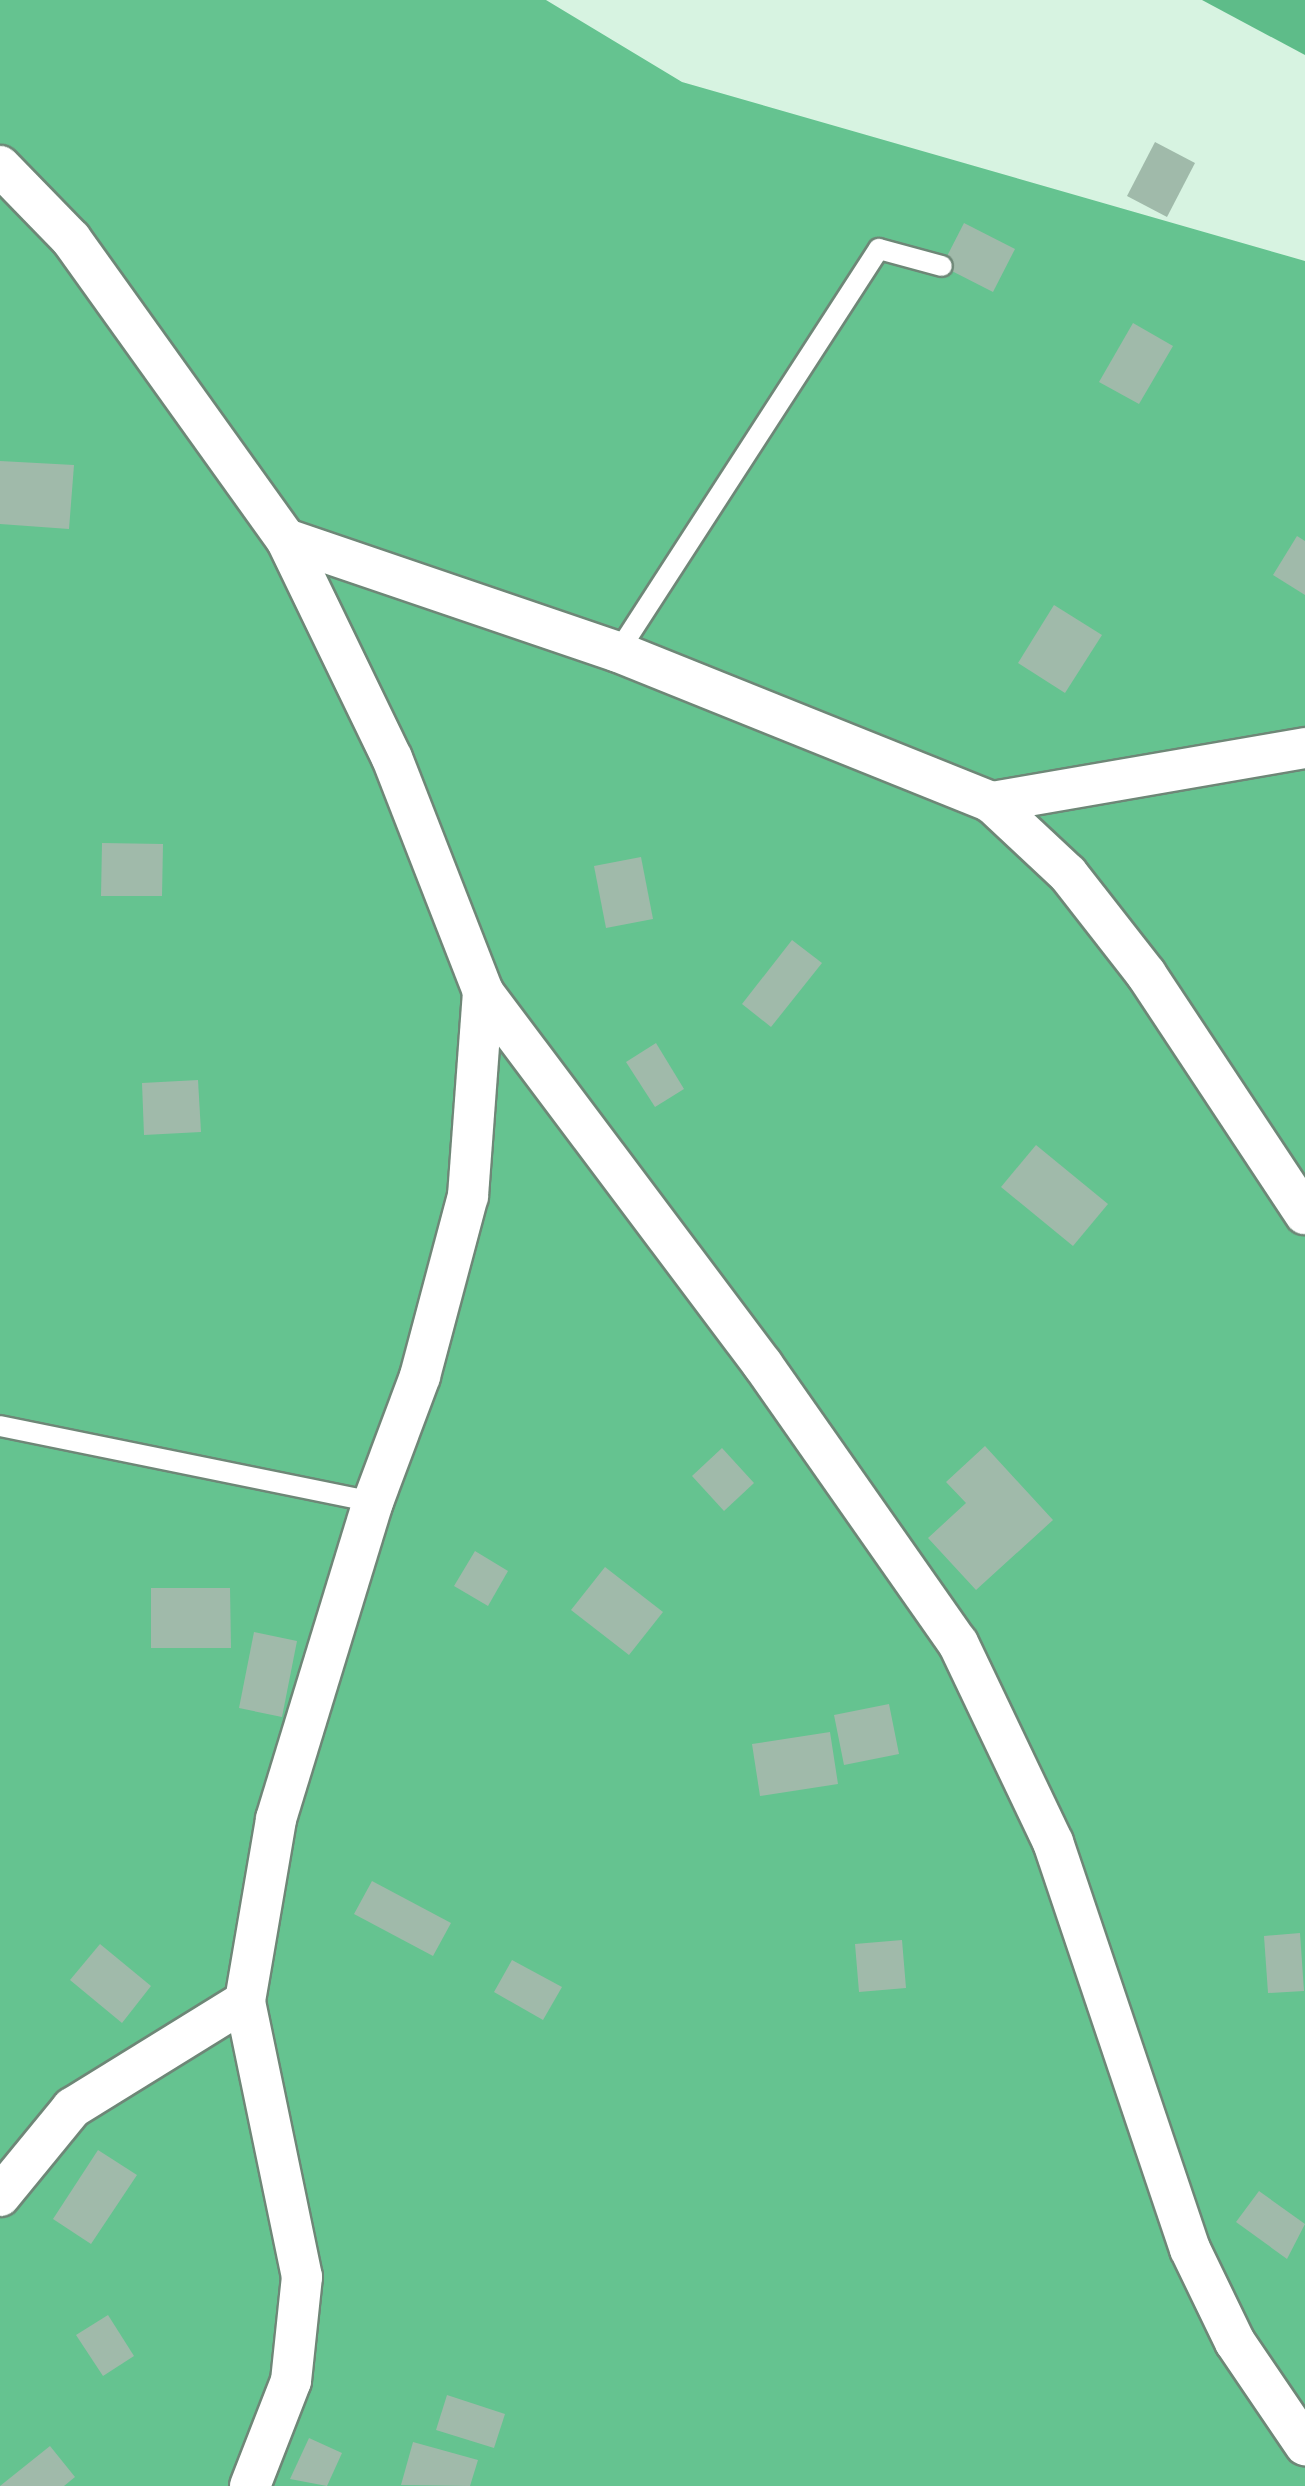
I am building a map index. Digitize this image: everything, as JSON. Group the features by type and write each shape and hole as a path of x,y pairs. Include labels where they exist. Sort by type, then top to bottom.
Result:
{"street":[{"path":"0,166 71,239 286,539 392,758 483,992 763,1365 958,1643 1053,1842 1190,2250 1235,2342 1305,2446"},
{"path":"286,539 618,652 991,802 1068,874 1146,974 1305,1214"},
{"path":"991,802 1305,748"},
{"path":"250,2486 290,2381 302,2277 245,2000 276,1819 373,1502 420,1376 468,1196 483,992"},
{"path":"0,2196 72,2108 245,2000"}],"lane":[{"path":"618,652 880,248 942,266"},
{"path":"0,1426 373,1502"}],"shaded area":[{"path":"0,0 546,0 682,82 1305,261 1305,2486 0,2486"},
{"path":"1202,0 1305,0 1305,55"}],"building":[{"path":"1155,142 1195,163 1167,217 1127,196"},
{"path":"964,223 1015,249 993,292 942,266"},
{"path":"1133,323 1173,346 1139,404 1099,382"},
{"path":"0,461 74,465 69,529 0,524"},
{"path":"1297,536 1305,541 1305,595 1273,575"},
{"path":"1054,605 1102,635 1065,693 1018,663"},
{"path":"102,843 163,844 162,896 101,896"},
{"path":"641,857 653,919 606,928 594,866"},
{"path":"792,940 822,963 771,1027 742,1004"},
{"path":"656,1043 684,1089 655,1107 626,1062"},
{"path":"198,1080 201,1132 144,1135 142,1083"},
{"path":"1036,1145 1108,1204 1073,1246 1001,1187"},
{"path":"985,1446 1053,1520 976,1590 928,1538 966,1503 946,1482"},
{"path":"722,1448 754,1483 724,1511 692,1476"},
{"path":"475,1551 508,1571 488,1606 454,1586"},
{"path":"605,1567 663,1612 629,1655 571,1610"},
{"path":"151,1588 230,1588 231,1648 151,1648"},
{"path":"254,1632 297,1641 282,1717 239,1708"},
{"path":"889,1704 899,1754 844,1765 834,1715"},
{"path":"830,1732 838,1784 760,1796 752,1744"},
{"path":"372,1881 451,1923 433,1956 354,1914"},
{"path":"1300,1933 1304,1991 1268,1993 1264,1936"},
{"path":"902,1940 906,1988 859,1992 855,1944"},
{"path":"100,1944 151,1986 122,2023 70,1980"},
{"path":"512,1960 562,1987 543,2020 494,1992"},
{"path":"98,2150 137,2175 91,2244 53,2219"},
{"path":"1259,2191 1305,2224 1287,2259 1236,2222"},
{"path":"108,2315 134,2356 103,2376 76,2335"},
{"path":"447,2395 505,2414 494,2448 436,2430"},
{"path":"309,2438 342,2453 327,2486 290,2479"},
{"path":"413,2442 478,2460 470,2486 401,2485"},
{"path":"50,2446 75,2477 64,2486 0,2486"}]}
